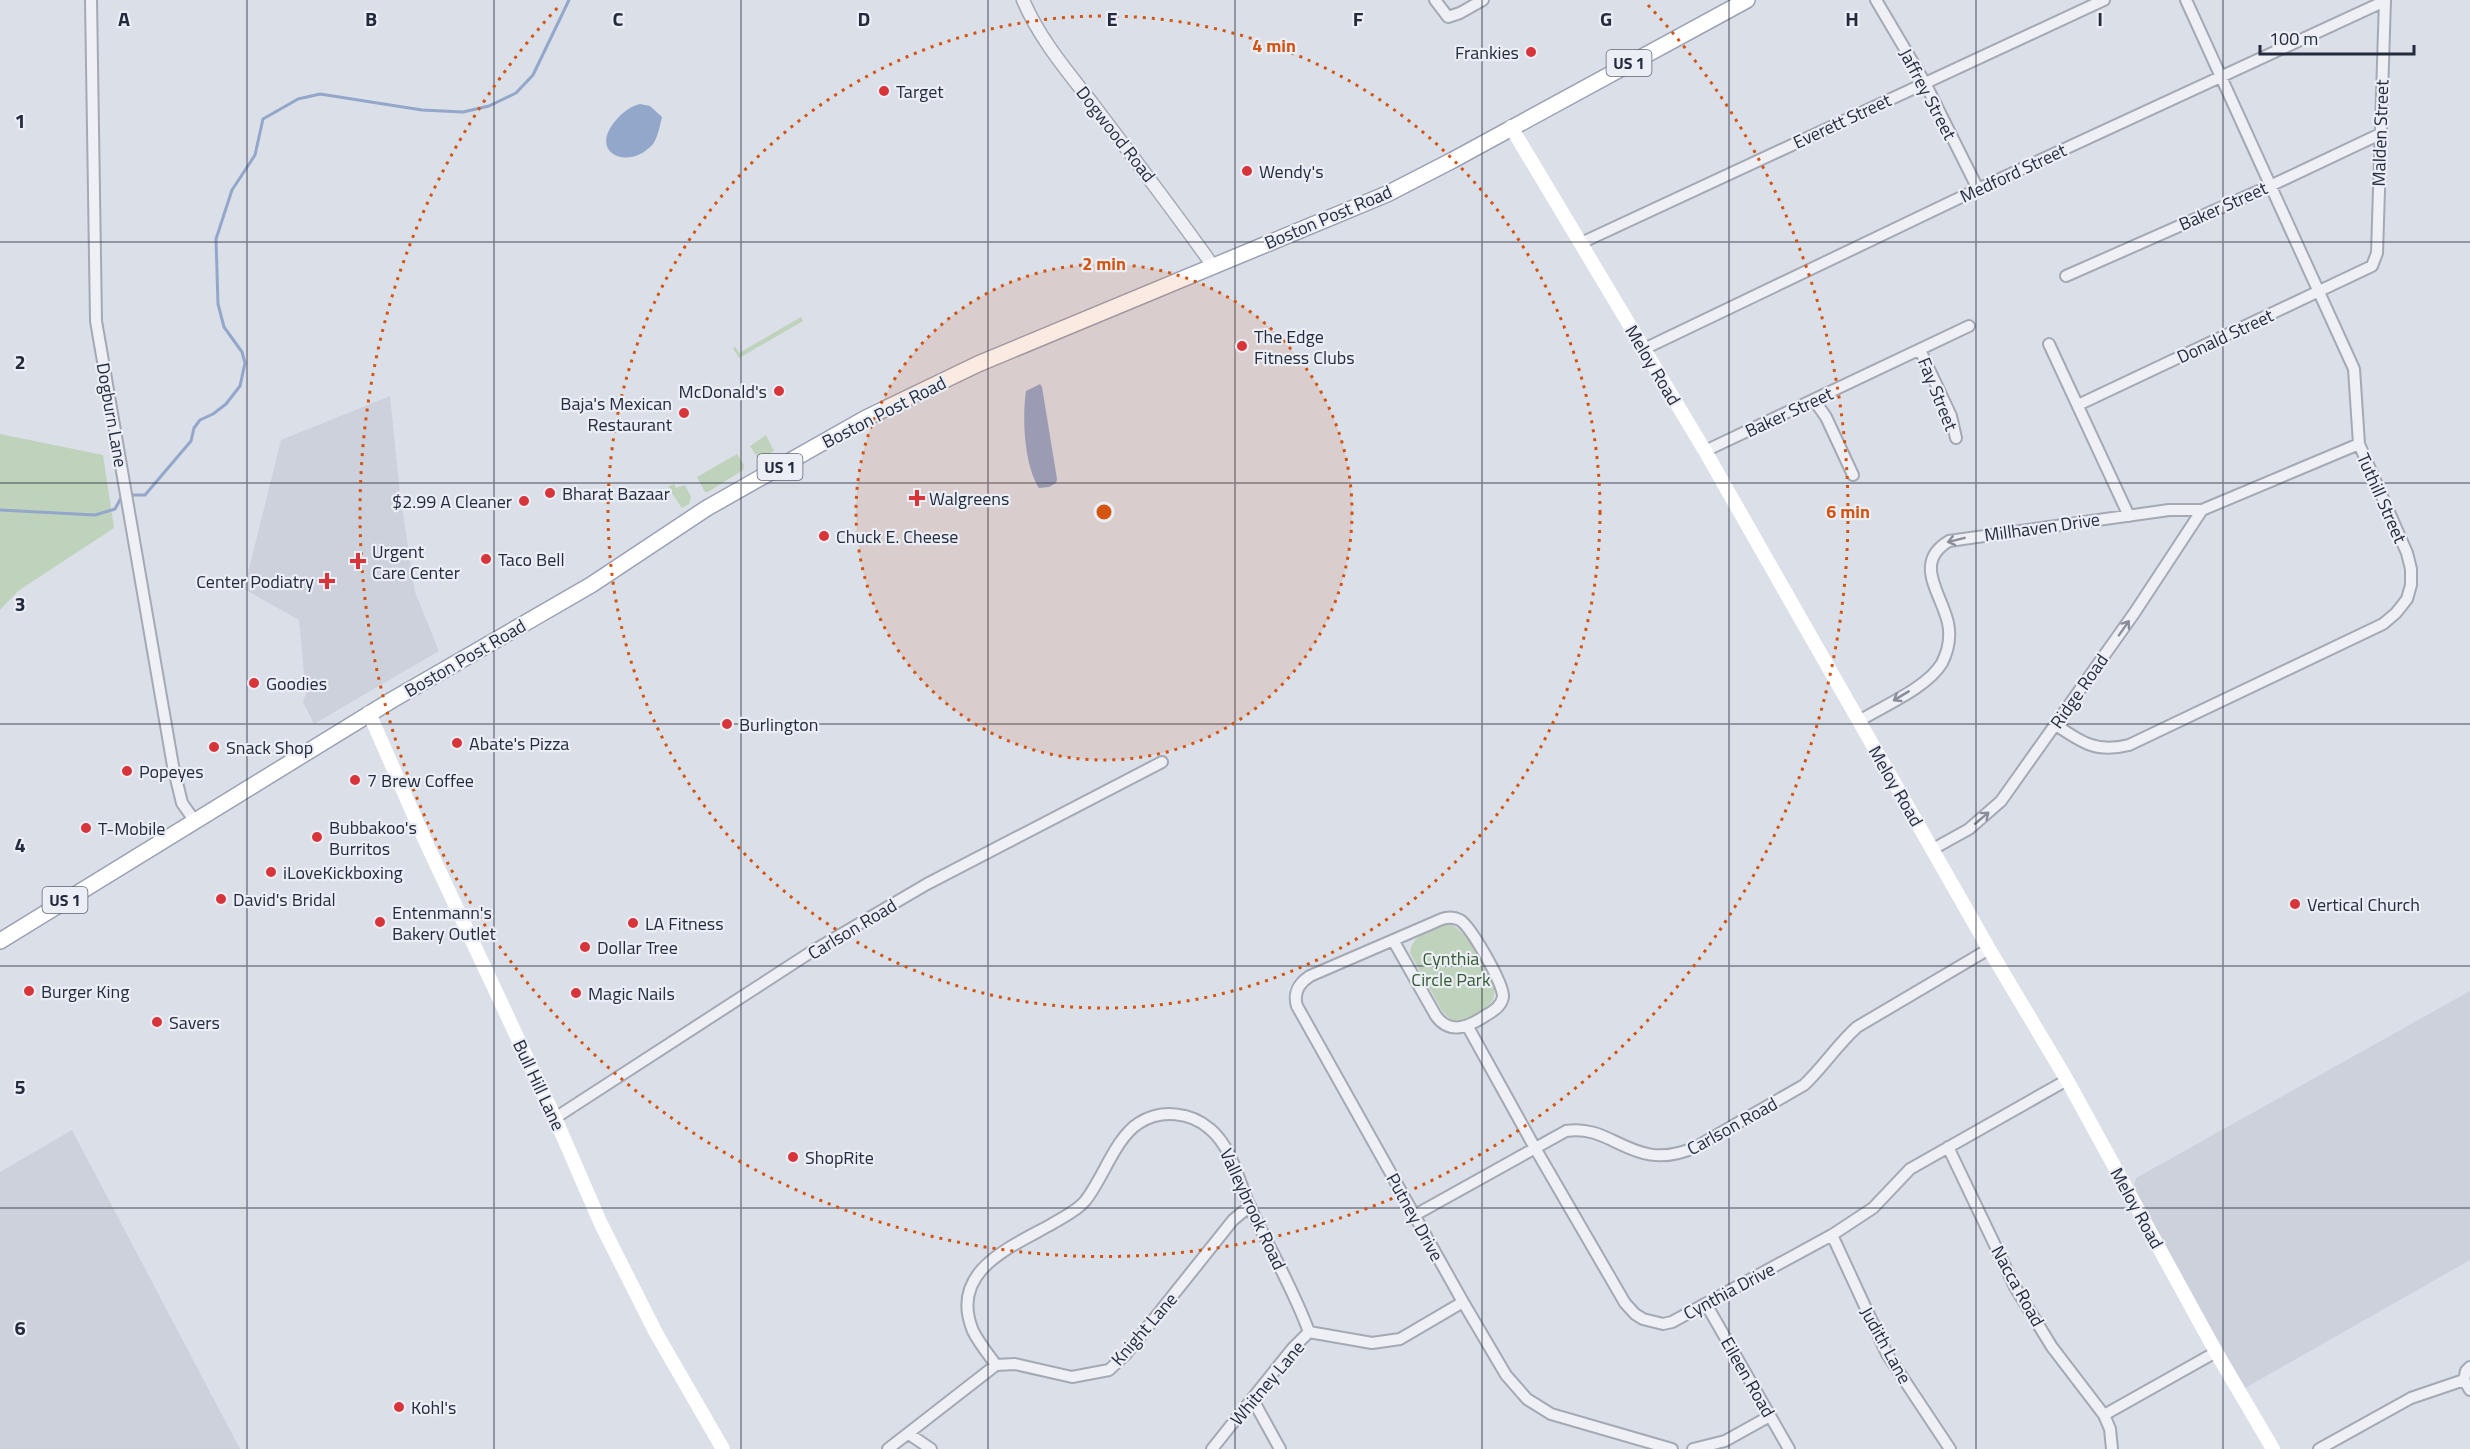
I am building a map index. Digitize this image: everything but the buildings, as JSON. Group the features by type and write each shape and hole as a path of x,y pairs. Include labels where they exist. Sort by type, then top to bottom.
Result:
{"main road":[{"name":"Boston Post Road","path":"0,941 369,713 591,585 707,508 866,418 978,364 1387,194 1747,0"},
{"name":"Meloy Road","path":"1511,127 1705,451 1989,950 2067,1080 2216,1352 2273,1449"},
{"name":"Bull Hill Lane","path":"369,713 426,844 555,1118 601,1224 656,1333 723,1449"}],"street":[{"name":"Dogburn Lane","path":"91,0 96,321 173,766 182,803 194,820"},
{"name":"Dogwood Road","path":"1023,0 1033,21 1054,53 1168,201 1213,266"},
{"path":"1435,0 1448,17 1483,0"},
{"name":"Jaffrey Street","path":"1876,0 1925,83 1978,189"},
{"name":"Everett Street","path":"1581,243 2104,0"},
{"name":"Tuthill Street","path":"2056,725 2089,745 2103,749 2129,745 2383,624 2396,613 2410,592 2411,569 2407,553 2359,444 2354,369 2186,0"},
{"name":"Medford Street","path":"1644,349 1978,189 2385,1"},
{"name":"Malden Street","path":"2372,266 2377,253 2385,1"},
{"name":"Baker Street","path":"2066,276 2270,186 2380,134"},
{"name":"Donald Street","path":"2078,405 2372,266"},
{"name":"Baker Street","path":"1705,451 1969,326"},
{"path":"2049,344 2128,516"},
{"name":"Fay Street","path":"1920,350 1952,416 1956,438"},
{"path":"1814,400 1826,417 1853,476"},
{"name":"Millhaven Drive","path":"1859,721 1926,681 1941,664 1949,644 1949,625 1934,586 1930,568 1935,554 1943,544 1955,539 2169,510 2202,510 2359,444"},
{"name":"Ridge Road","path":"1933,849 1969,829 2001,801 2135,612 2202,510"},
{"name":"Carlson Road","path":"555,1118 811,952 927,884 1162,762"},
{"path":"1448,917 1455,918 1466,925 1498,978 1503,993 1502,1001 1495,1010 1468,1027 1452,1027 1438,1019 1394,940 1448,917"},
{"name":"Putney Drive","path":"1394,940 1310,976 1298,988 1295,999 1302,1016 1462,1302 1506,1375 1527,1399 1561,1418 1638,1445 1672,1449"},
{"name":"Carlson Road","path":"1415,1215 1566,1131 1576,1129 1592,1133 1636,1152 1664,1156 1681,1154 1804,1085 1857,1027 1989,950"},
{"name":"Cynthia Drive","path":"1468,1027 1625,1303 1643,1319 1663,1324 1672,1322 1832,1236 1873,1208 1910,1169 2067,1080"},
{"name":"Valleybrook Road","path":"996,1365 979,1342 970,1320 967,1303 976,1276 993,1257 1083,1204 1121,1141 1137,1124 1165,1114 1179,1114 1200,1121 1212,1130 1222,1143 1300,1308 1309,1332"},
{"name":"Nacca Road","path":"1948,1147 2015,1287 2052,1347 2104,1415"},
{"name":"Knight Lane","path":"996,1365 1015,1364 1072,1377 1109,1370 1126,1354 1233,1220 1250,1206"},
{"name":"Judith Lane","path":"1832,1236 1887,1354 1950,1449"},
{"name":"Whitney Lane","path":"1212,1449 1292,1349 1309,1332 1372,1343 1400,1339 1462,1302"},
{"name":"Eileen Road","path":"1706,1304 1789,1449"},
{"path":"2112,1449 2110,1429 2104,1415 2216,1352"},
{"path":"888,1449 996,1365"},
{"path":"2470,1367 2466,1371 2464,1380 2470,1390"},
{"path":"2319,1449 2412,1398 2464,1380"},
{"path":"1253,1400 1280,1449"},
{"path":"1693,1449 1725,1441 1770,1416"},
{"path":"909,1434 931,1449"}],"shaded area":[{"path":"390,396 400,494 415,592 439,651 314,724 303,702 306,694 299,620 244,589 281,440"},
{"path":"2470,991 2470,1260 2245,1388 2133,1190 2136,1178"},
{"path":"72,1130 240,1449 0,1449 0,1172"}],"green space":[{"path":"801,317 803,321 739,358 733,348 735,347 739,353"},
{"path":"0,434 103,455 114,528 18,591 0,610"},
{"path":"766,435 774,451 759,460 750,446"},
{"path":"737,454 744,465 743,470 705,492 697,477"},
{"path":"674,484 676,488 685,485 691,497 689,504 682,508 669,489 669,486"},
{"name":"Cynthia Circle Park","path":"1449,924 1462,933 1469,942 1488,973 1495,990 1493,1000 1487,1007 1466,1020 1456,1022 1442,1011 1410,953 1414,941 1424,933"}],"water":[{"path":"640,104 650,106 662,117 655,141 643,152 633,157 614,155 608,149 606,141 609,131 622,114"},
{"path":"1040,384 1057,479 1056,483 1049,487 1039,488 1027,454 1024,414 1026,391"}],"waterway":[{"path":"130,495 145,495 191,441 194,428 200,420 226,404 240,386 245,363 242,352 224,327 218,304 216,239 232,190 255,155 263,119 298,99 320,94 422,110 463,112 489,106 516,93 533,75 569,0"},
{"path":"0,510 95,515 115,509 122,496"}],"place":[{"name":"Frankies","path":"1531,52"},
{"name":"Target","path":"884,91"},
{"name":"Wendy's","path":"1247,171"},
{"name":"The Edge Fitness Clubs","path":"1242,346"},
{"name":"McDonald's","path":"779,391"},
{"name":"Baja's Mexican Restaurant","path":"684,413"},
{"name":"Bharat Bazaar","path":"550,493"},
{"name":"Walgreens","path":"917,498"},
{"name":"$2.99 A Cleaner","path":"524,501"},
{"name":"Chuck E. Cheese","path":"824,536"},
{"name":"Taco Bell","path":"486,559"},
{"name":"Urgent Care Center","path":"358,561"},
{"name":"Center Podiatry","path":"327,581"},
{"name":"Goodies","path":"254,683"},
{"name":"Burlington","path":"727,724"},
{"name":"Abate's Pizza","path":"457,743"},
{"name":"Snack Shop","path":"214,747"},
{"name":"Popeyes","path":"127,771"},
{"name":"7 Brew Coffee","path":"355,780"},
{"name":"T-Mobile","path":"86,828"},
{"name":"Bubbakoo's Burritos","path":"317,837"},
{"name":"iLoveKickboxing","path":"271,872"},
{"name":"David's Bridal","path":"221,899"},
{"name":"Vertical Church","path":"2295,904"},
{"name":"Entenmann's Bakery Outlet","path":"380,922"},
{"name":"LA Fitness","path":"633,923"},
{"name":"Dollar Tree","path":"585,947"},
{"name":"Burger King","path":"29,991"},
{"name":"Magic Nails","path":"576,993"},
{"name":"Savers","path":"157,1022"},
{"name":"ShopRite","path":"793,1157"},
{"name":"Kohl's","path":"399,1407"}]}
